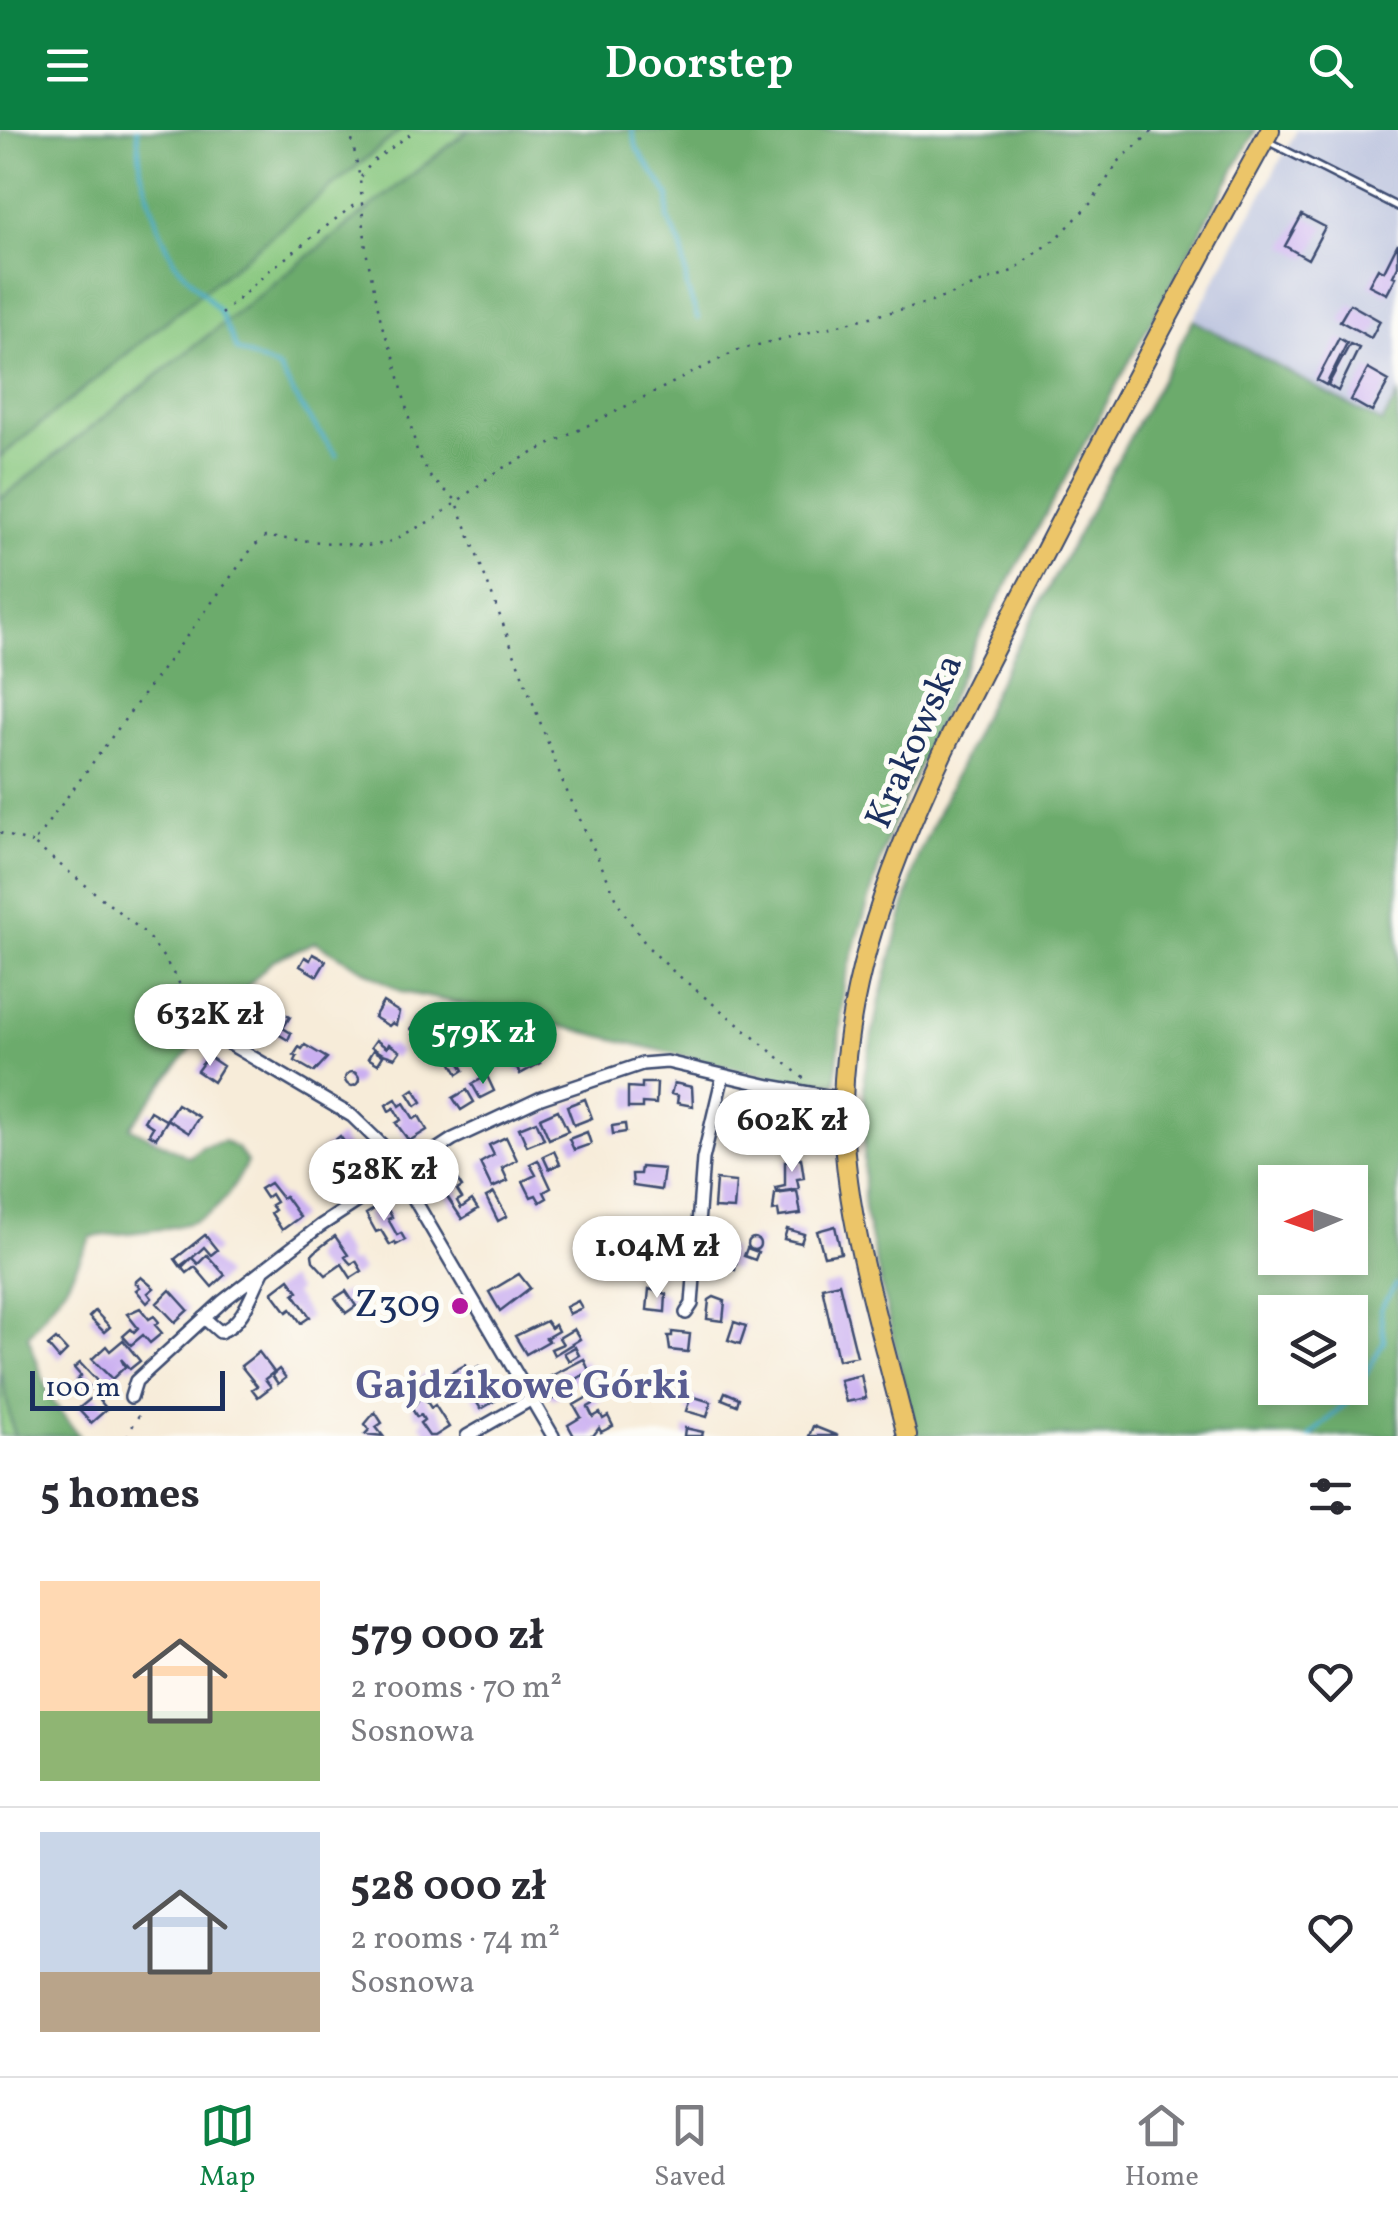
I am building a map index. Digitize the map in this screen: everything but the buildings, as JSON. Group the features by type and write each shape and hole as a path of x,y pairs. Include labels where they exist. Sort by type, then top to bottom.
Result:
{"main road":[{"name":"Krakowska","path":"907,1436 854,1209 846,1156 844,1099 862,974 890,884 928,790 989,659 1267,135"}],"street":[{"path":"208,1032 352,1116 383,1146 553,1436"},
{"path":"131,1397 136,1382 268,1264 399,1173 505,1113 614,1072 667,1062 844,1099"},
{"path":"686,1313 692,1304 704,1160 723,1075"},
{"path":"204,1318 220,1332 229,1328 243,1312 268,1264"},
{"path":"467,1436 532,1399"}],"lane":[{"path":"1267,135 1398,207"}],"path":[{"path":"350,130 382,326 394,357 417,451 431,478 456,500 564,786 629,920 672,971 777,1053 823,1096"},
{"path":"360,179 372,162 416,130"},
{"path":"33,843 253,547 264,538 366,546 388,542 436,518 497,470 738,350 931,302 1012,271 1057,238 1091,203 1120,160 1154,130"},
{"path":"222,314 270,270 360,200"},
{"path":"0,833 33,843 145,933 208,1032"},
{"path":"127,1436 138,1415 131,1397"}],"shaded area":[{"path":"1297,130 1398,130 1398,395 1383,424 1193,320"}],"green space":[{"path":"0,130 401,130 0,457"},
{"path":"401,130 469,130 0,499 0,457"},
{"path":"469,130 1256,130 978,638 890,830 844,984 836,1083 805,1086 507,1013 402,992 315,942 273,960 209,1025 130,1127 189,1157 202,1147 224,1141 238,1149 247,1162 223,1201 202,1218 163,1229 91,1237 67,1284 28,1336 49,1396 79,1436 14,1436 0,1368 0,499"},
{"path":"1193,320 1382,423 1398,395 1398,1436 915,1436 864,1209 864,1076 918,856 1001,676"},
{"path":"0,1368 14,1436 0,1436"}],"waterway":[{"path":"137,130 141,171 174,261 219,311 237,350 279,369 337,456"},
{"path":"632,130 637,149 669,196 668,219 682,247 687,288 698,319"},
{"path":"1310,1436 1355,1395 1384,1341 1380,1309 1396,1285"}],"place":[{"name":"Z309","path":"460,1306"}],"district":[{"name":"Gajdzikowe Górki","path":"523,1388"}]}
